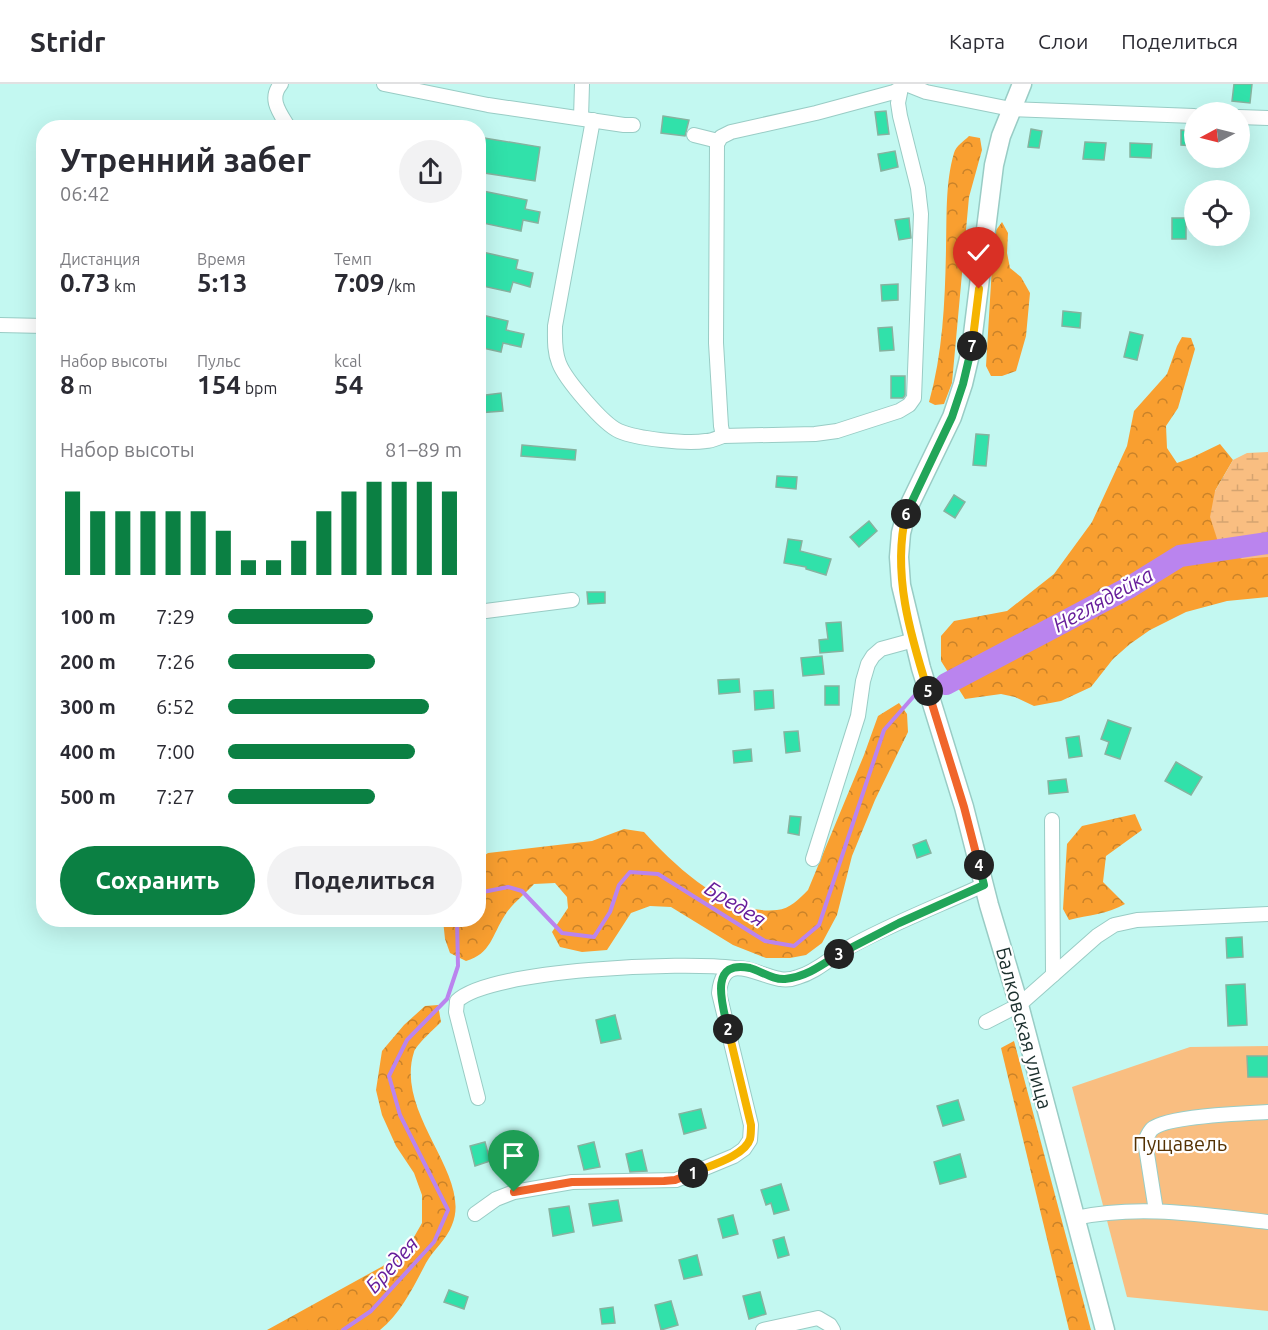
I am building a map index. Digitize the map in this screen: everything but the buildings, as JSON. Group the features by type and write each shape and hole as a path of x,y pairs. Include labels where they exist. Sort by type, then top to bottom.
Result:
{"main road":[{"name":"Балковская улица","path":"1022,84 1011,109 994,165 971,350 963,384 952,417 907,510 901,533 899,557 901,585 921,668 1019,1005 1105,1330"}],"street":[{"path":"281,84 278,86 274,99 283,120"},
{"path":"384,84 488,105 624,126 633,125"},
{"path":"582,84 587,119 555,326 558,363 568,380 605,422 617,431 635,436 696,442 709,441 723,436 815,434 837,431 899,411 909,405 914,398 921,214 918,188 898,103 904,85"},
{"path":"723,436 716,343 717,144 721,137 730,132 816,114 884,95 904,85 926,92 1011,109 1184,116"},
{"path":"1250,117 1268,118"},
{"path":"694,135 718,141"},
{"path":"0,325 36,326"},
{"path":"486,611 572,600"},
{"path":"813,859 858,716 868,664 881,649 914,640"},
{"path":"1052,820 1053,975"},
{"path":"478,1098 456,1012 457,1001 465,993 550,975 629,966 715,965 748,968 781,980 798,977 818,968 863,941 984,885"},
{"path":"986,1022 1019,1005 1097,936 1114,925 1137,920 1268,914"},
{"path":"475,1214 496,1199 514,1192 572,1182 675,1180 734,1156 744,1149 750,1140 751,1125 719,993 720,981 724,974 734,968"},
{"path":"1156,1210 1144,1141 1153,1128 1165,1123 1219,1114 1268,1112"},
{"path":"1075,1218 1105,1211 1156,1210 1268,1222"},
{"path":"763,1330 818,1318 830,1325 832,1330"}],"green space":[{"path":"969,136 980,138 982,150 969,197 952,383 944,404 935,405 929,402 942,326 949,176 955,150"},
{"path":"1002,222 1008,233 1007,253 1010,268 1021,277 1030,293 1026,336 1016,371 1002,376 991,376 986,366 994,233"},
{"path":"1182,337 1191,338 1195,349 1178,408 1166,426 1167,448 1177,463 1220,444 1233,460 1215,491 1264,556 1268,557 1268,597 1227,601 1186,612 1150,630 1113,659 1091,687 1061,701 1034,706 1015,697 1001,694 965,699 941,661 941,636 954,621 1007,611 1054,574 1092,522 1127,446 1134,411 1167,374"},
{"path":"1268,452 1268,557 1242,559 1220,548 1210,517 1215,491 1233,460 1247,453"},
{"path":"899,703 907,714 908,732 875,800 852,856 837,915 822,943 806,955 766,958 733,945 671,907 650,906 631,913 607,950 582,952 560,947 552,932 568,908 567,897 555,883 534,884 508,911 481,954 466,961 450,953 444,927 486,927 486,854 592,841 624,829 644,832 687,873 721,897 758,910 777,910 790,906 808,890 878,716"},
{"path":"1135,814 1142,830 1106,856 1103,882 1125,904 1105,912 1069,920 1063,909 1067,844 1082,826"},
{"path":"438,1005 441,1022 415,1049 411,1075 414,1098 452,1186 456,1206 450,1230 429,1258 401,1307 380,1330 267,1330 383,1266 410,1244 422,1223 422,1195 414,1173 396,1146 382,1115 376,1090 382,1051 404,1025 425,1006"},
{"path":"1014,1041 1091,1330 1069,1330 1001,1048"},
{"name":"Пущавель","path":"1268,1046 1268,1311 1127,1297 1072,1087 1190,1047"}],"waterway":[{"name":"Неглядейка","path":"946,684 1130,587 1180,556 1268,543"},
{"name":"Бредея","path":"932,689 946,684"},
{"name":"Бредея","path":"486,891 508,887 522,891 562,933 594,937 610,912 619,885 630,872 658,874 765,941 794,946 819,925 884,730 914,696 922,693"},
{"name":"Бредея","path":"343,1330 371,1311 434,1242 448,1210 400,1115 389,1076 407,1040 447,999 458,966 457,927"}],"route":[{"path":"514,1192 572,1182 675,1180 734,1156 744,1149 750,1140 751,1125 719,993 720,981 724,974 734,968 748,968 781,980 798,977 899,923 984,885 964,807 921,668 901,585 899,557 901,533 907,510 952,417 963,384 971,350 979,289"}]}
